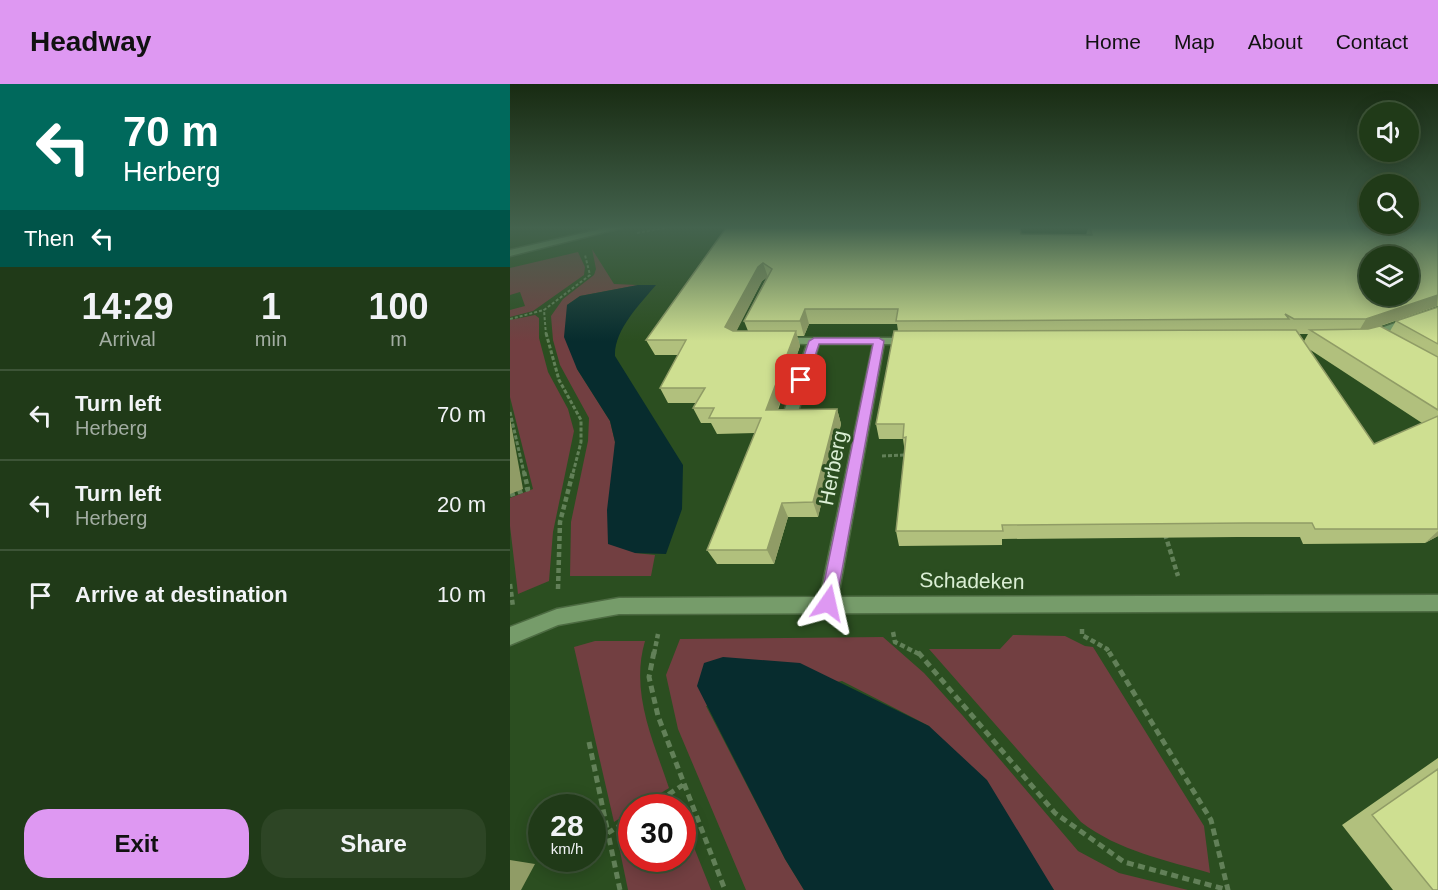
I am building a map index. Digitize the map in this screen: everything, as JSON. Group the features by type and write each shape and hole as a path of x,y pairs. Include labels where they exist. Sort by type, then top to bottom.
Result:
{"street":[{"path":"1358,339 1438,311"},
{"path":"1372,334 1391,345"},
{"path":"771,341 924,341"},
{"path":"789,418 814,341"},
{"name":"Herberg","path":"828,603 879,341"},
{"name":"Schadeken","path":"510,636 557,617 619,606 828,603 1186,606 1438,603"}],"path":[{"path":"510,319 544,309 590,275 588,266"},
{"path":"544,309 547,344 559,380 581,420 581,442 561,522 557,617"},
{"path":"510,412 528,489 510,495"},
{"path":"857,456 917,456"},
{"path":"1163,525 1186,606"},
{"path":"886,603 895,642 916,650 1055,813 1124,862 1227,890 1211,820 1107,649 1082,636 1078,605"},
{"path":"669,605 654,643 649,676 658,716 725,890"},
{"path":"589,742 620,890"},
{"path":"669,794 683,785"},
{"path":"608,833 618,827"}],"shaded area":[{"path":"520,266 585,267 584,275 533,311 510,317 510,310 525,306 520,292 510,295 510,268"},
{"path":"595,266 602,266 614,284 638,285 580,296 567,305 577,369 610,421 615,442 614,470 635,553 655,555 651,576 570,576 571,522 588,441 589,418 560,365 553,340 551,316 563,299 594,275"},
{"path":"535,315 539,318 539,338 548,372 568,409 574,431 553,532 549,581 518,594 510,526 510,498 533,489 510,397 510,320"},
{"path":"1013,635 1065,636 1085,646 1093,647 1204,826 1210,873 1159,859 1127,847 1081,822 929,649 1000,649"},
{"path":"883,637 924,673 1078,851 1119,873 1188,890 1054,890 929,726 842,681 706,706 785,859 804,890 746,890 678,729 666,675 680,639"},
{"path":"595,641 645,641 640,679 645,716 669,788 659,794 618,794 618,819 614,822 574,647"},
{"path":"696,852 711,890 628,890 624,872 696,872"}],"water":[{"path":"638,285 656,285 623,327 615,356 683,465 682,509 666,554 635,553 608,544 607,510 615,442 610,421 577,369 564,337 567,305 580,296"},
{"path":"723,657 800,663 929,726 987,780 1054,890 804,890 785,859 697,686 704,663"}],"building":[{"path":"699,266 760,266 725,327 733,331 796,331 766,410 837,409 813,502 782,503 767,550 707,550 761,418 709,418 714,408 693,408 705,388 660,388 686,340 646,340"},
{"path":"767,266 1359,266 1359,306 1405,306 1366,319 1294,319 1285,314 1289,319 896,321 898,309 805,309 800,321 744,321 772,269"},
{"path":"1419,266 1438,266 1438,295 1419,301"},
{"path":"1438,307 1438,344 1396,321"},
{"path":"1380,326 1438,357 1438,410 1310,330 1368,329"},
{"path":"1296,330 1374,444 1438,416 1438,529 1315,529 1312,523 1246,523 1002,525 1003,531 896,531 906,437 903,438 904,424 876,424 894,331"},
{"path":"1438,769 1438,890 1433,890 1372,815"}],"route":[{"path":"801,380 814,341 879,341 828,603"}]}
